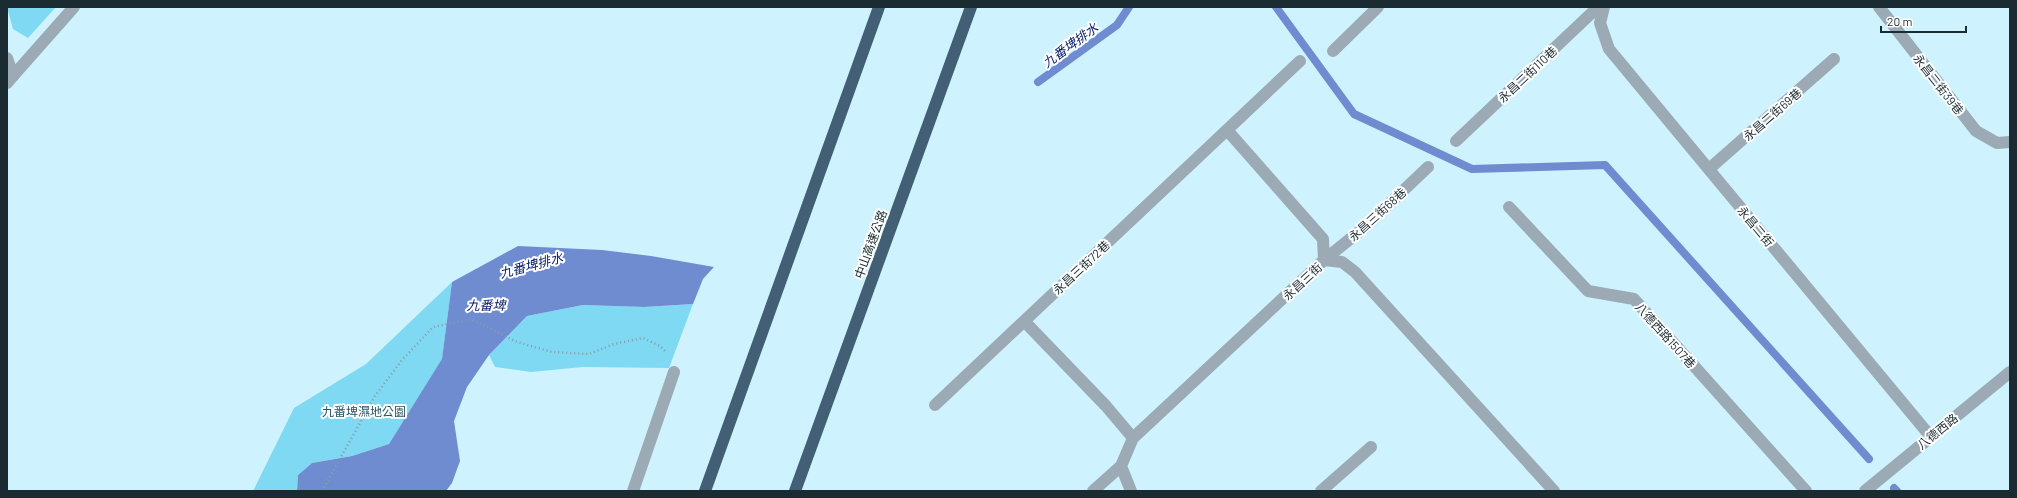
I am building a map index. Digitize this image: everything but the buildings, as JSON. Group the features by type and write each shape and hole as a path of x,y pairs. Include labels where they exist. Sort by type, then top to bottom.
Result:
{"highway":[{"path":"705,491 879,7"},
{"name":"中山高速公路","path":"795,491 971,7"}],"street":[{"path":"10,80 74,7"},
{"path":"1333,51 1378,7"},
{"name":"永昌二街110巷","path":"1456,141 1598,7"},
{"name":"永昌二街","path":"1604,7 1600,23 1609,49 1931,436"},
{"name":"永昌二街39巷","path":"1879,7 1976,131 1997,143 2010,142"},
{"path":"7,58 10,80"},
{"name":"永昌二街69巷","path":"1709,169 1834,59"},
{"name":"永昌三街72巷","path":"935,405 1300,61"},
{"path":"1227,130 1323,239 1324,260"},
{"name":"永昌三街68巷","path":"1324,260 1364,227 1428,167"},
{"name":"八德西路1507巷","path":"1509,207 1588,291 1634,299 1806,491"},
{"name":"永昌三街","path":"1121,466 1133,438 1324,260 1342,262 1355,272 1554,491"},
{"path":"1024,320 1106,406 1133,438"},
{"path":"633,491 674,372"},
{"name":"八德西路","path":"1865,491 2010,372"},
{"path":"1321,491 1371,447"},
{"path":"1093,491 1121,466 1131,491"}],"path":[{"path":"322,491 375,396 402,360 434,327 471,319 518,342 552,352 589,354 614,344 643,338 660,346 670,355 674,372"}],"green space":[{"path":"7,7 56,7 28,38 13,29"},
{"name":"九番埤濕地公園","path":"452,282 442,360 389,444 352,456 312,463 298,475 297,491 253,491 294,408 366,364"},
{"path":"693,304 669,368 583,367 531,372 495,367 489,355 527,316 583,305 644,307"}],"water":[{"name":"九番埤","path":"518,246 602,250 651,256 714,267 703,279 693,304 644,307 583,305 527,316 489,355 467,387 454,421 460,461 452,483 446,491 297,491 298,475 312,463 352,456 389,444 442,359 452,282"}],"waterway":[{"name":"九番埤排水","path":"1038,82 1117,25 1129,7"},
{"path":"1276,7 1354,114 1472,169 1605,165 1869,459"},
{"path":"1894,488 1897,491"}]}
